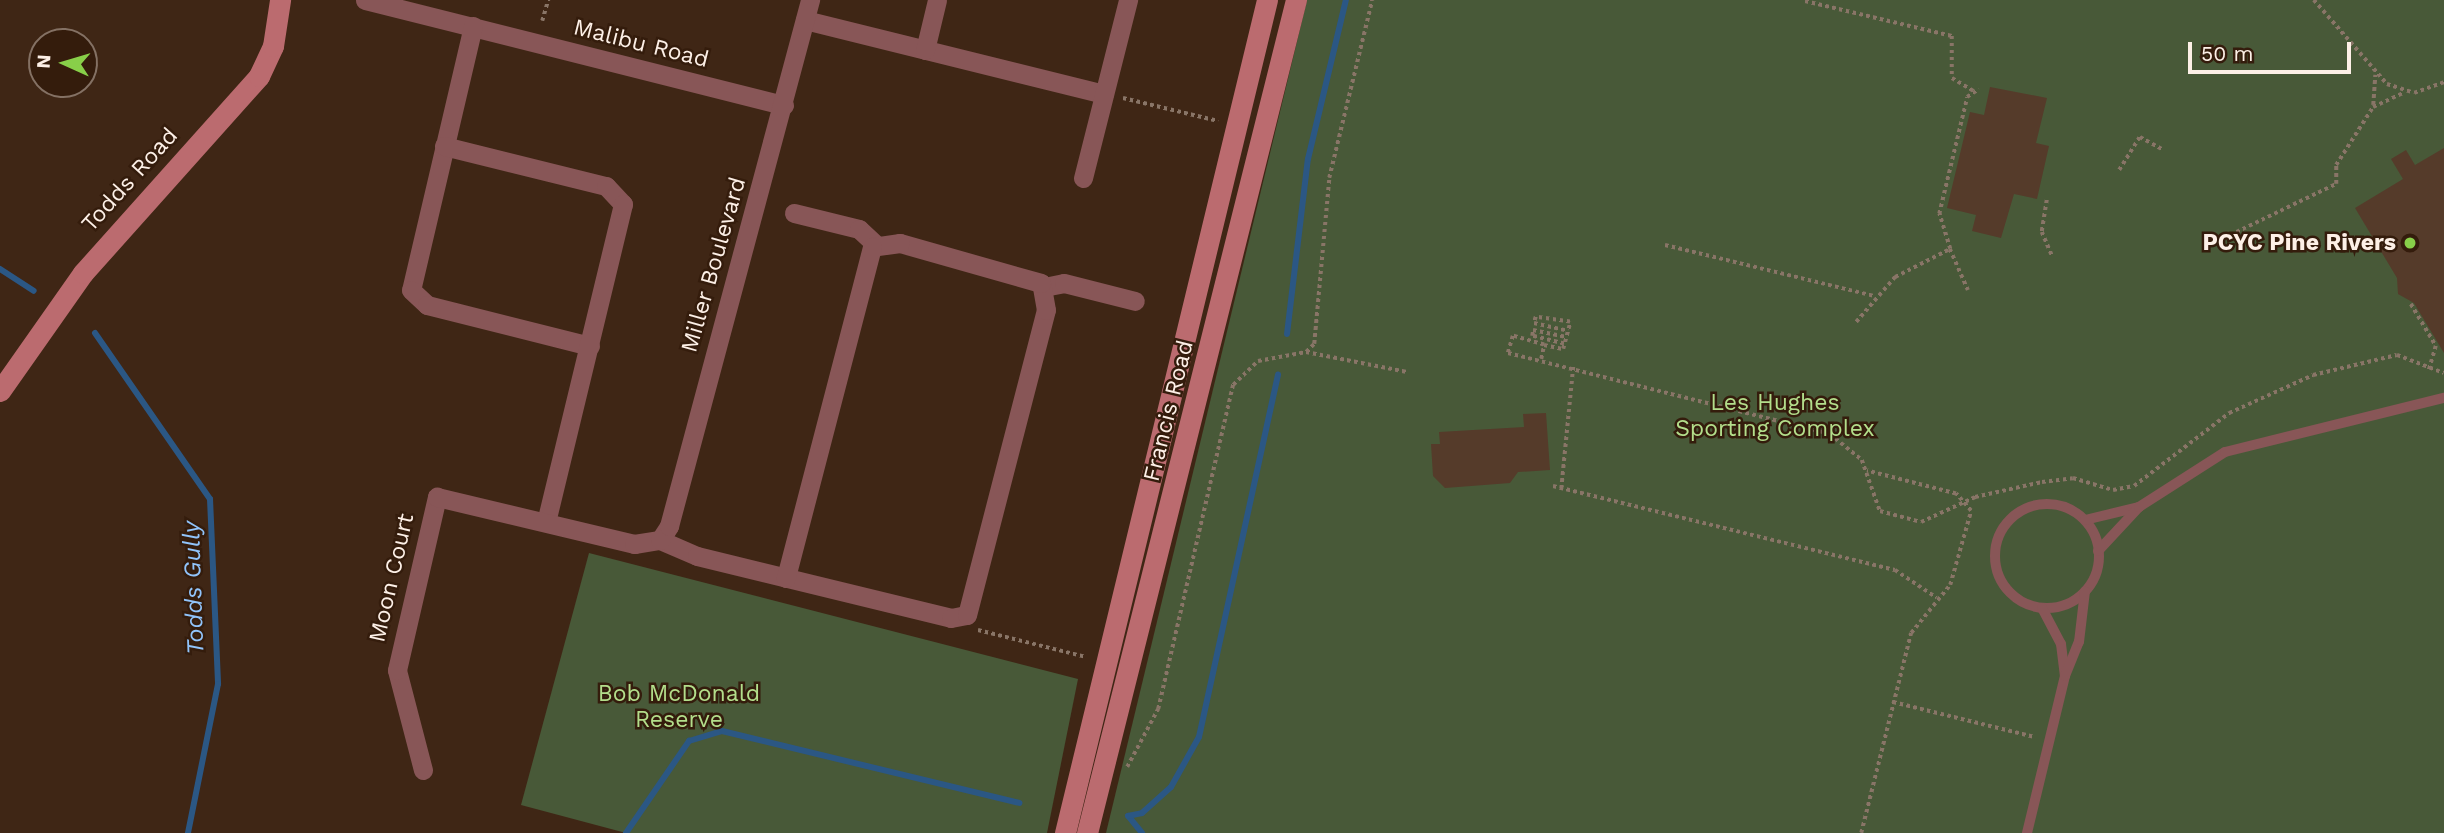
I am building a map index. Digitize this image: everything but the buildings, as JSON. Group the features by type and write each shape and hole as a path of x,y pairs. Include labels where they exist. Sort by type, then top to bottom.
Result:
{"main road":[{"name":"Todds Road","path":"0,391 83,273 260,76 277,33 280,0"},
{"name":"Francis Road","path":"1065,833 1267,0"},
{"name":"Francis Road","path":"1087,833 1296,0"}],"street":[{"name":"Malibu Road","path":"365,0 784,105"},
{"name":"Miller Boulevard","path":"660,540 675,511 740,247 784,105 810,0"},
{"path":"925,50 937,0"},
{"path":"1083,178 1128,0"},
{"path":"805,20 1104,94"},
{"path":"473,26 410,279 413,296 590,346"},
{"path":"444,146 618,194 621,216 546,522"},
{"path":"794,213 859,229 875,244 913,246 1026,275 1044,287 1064,284 1135,301"},
{"path":"786,578 863,265 875,244"},
{"path":"660,540 689,554 964,617 977,595 1046,310 1044,287"},
{"name":"Moon Court","path":"423,770 397,670 437,496 634,544 660,540"}],"lane":[{"path":"2027,833 2065,676 2079,642 2085,591 2098,551 2139,507 2195,468 2253,440 2444,397"},
{"path":"2065,676 2062,644 2042,608 2017,599 2000,580 1998,536 2016,513 2043,504 2085,520 2139,507"},
{"path":"2085,520 2098,551"},
{"path":"2042,608 2085,591"}],"path":[{"path":"542,21 548,0"},
{"path":"1306,352 1315,339 1329,178 1372,0"},
{"path":"2314,0 2375,74 2403,93"},
{"path":"1805,1 1952,36 1952,78 1974,90 1979,89"},
{"path":"2230,235 2336,184 2336,164 2373,107 2375,74"},
{"path":"2373,107 2403,93 2444,82"},
{"path":"1968,290 1950,249 1939,214 1974,90"},
{"path":"1104,94 1199,117"},
{"path":"2119,170 2140,137 2162,149"},
{"path":"2048,200 2042,232 2052,256"},
{"path":"1665,245 1874,296"},
{"path":"1856,322 1874,296 1895,277 1950,249"},
{"path":"2411,304 2436,346 2430,370"},
{"path":"1564,344 1569,312"},
{"path":"1568,318 1564,323 1536,317 1534,323 1568,331"},
{"path":"1564,344 1532,336 1533,330 1566,337"},
{"path":"1564,344 1544,345 1513,336 1508,354 1541,359 1830,433 1856,452 1867,471 1880,511 1921,522 1968,501 2073,478 2113,490 2134,486 2229,413 2282,386 2388,356 2407,357 2430,370 2444,373"},
{"path":"1541,359 1544,345"},
{"path":"1124,774 1158,709 1233,385 1258,361 1306,352 1407,372"},
{"path":"1561,489 1573,367"},
{"path":"1867,471 1968,501"},
{"path":"1553,486 1895,569 1937,598"},
{"path":"1861,833 1911,633 1955,575 1971,511 1968,501"},
{"path":"964,617 977,630 1064,651"},
{"path":"1894,702 2050,741"}],"green space":[{"name":"Les Hughes Sporting Complex","path":"1307,0 2444,0 2444,833 1106,833"},
{"name":"Bob McDonald Reserve","path":"589,553 1078,679 1047,833 626,833 521,805"}],"waterway":[{"path":"1287,334 1308,159 1346,0"},
{"name":"Todds Gully","path":"0,269 34,291"},
{"name":"Todds Gully","path":"95,333 210,499 218,684 188,833"},
{"path":"1142,833 1128,816 1142,813 1171,787 1199,737 1278,374"},
{"path":"626,833 689,741 722,731 1019,803"}],"place":[{"name":"PCYC Pine Rivers","path":"2410,243"}]}
